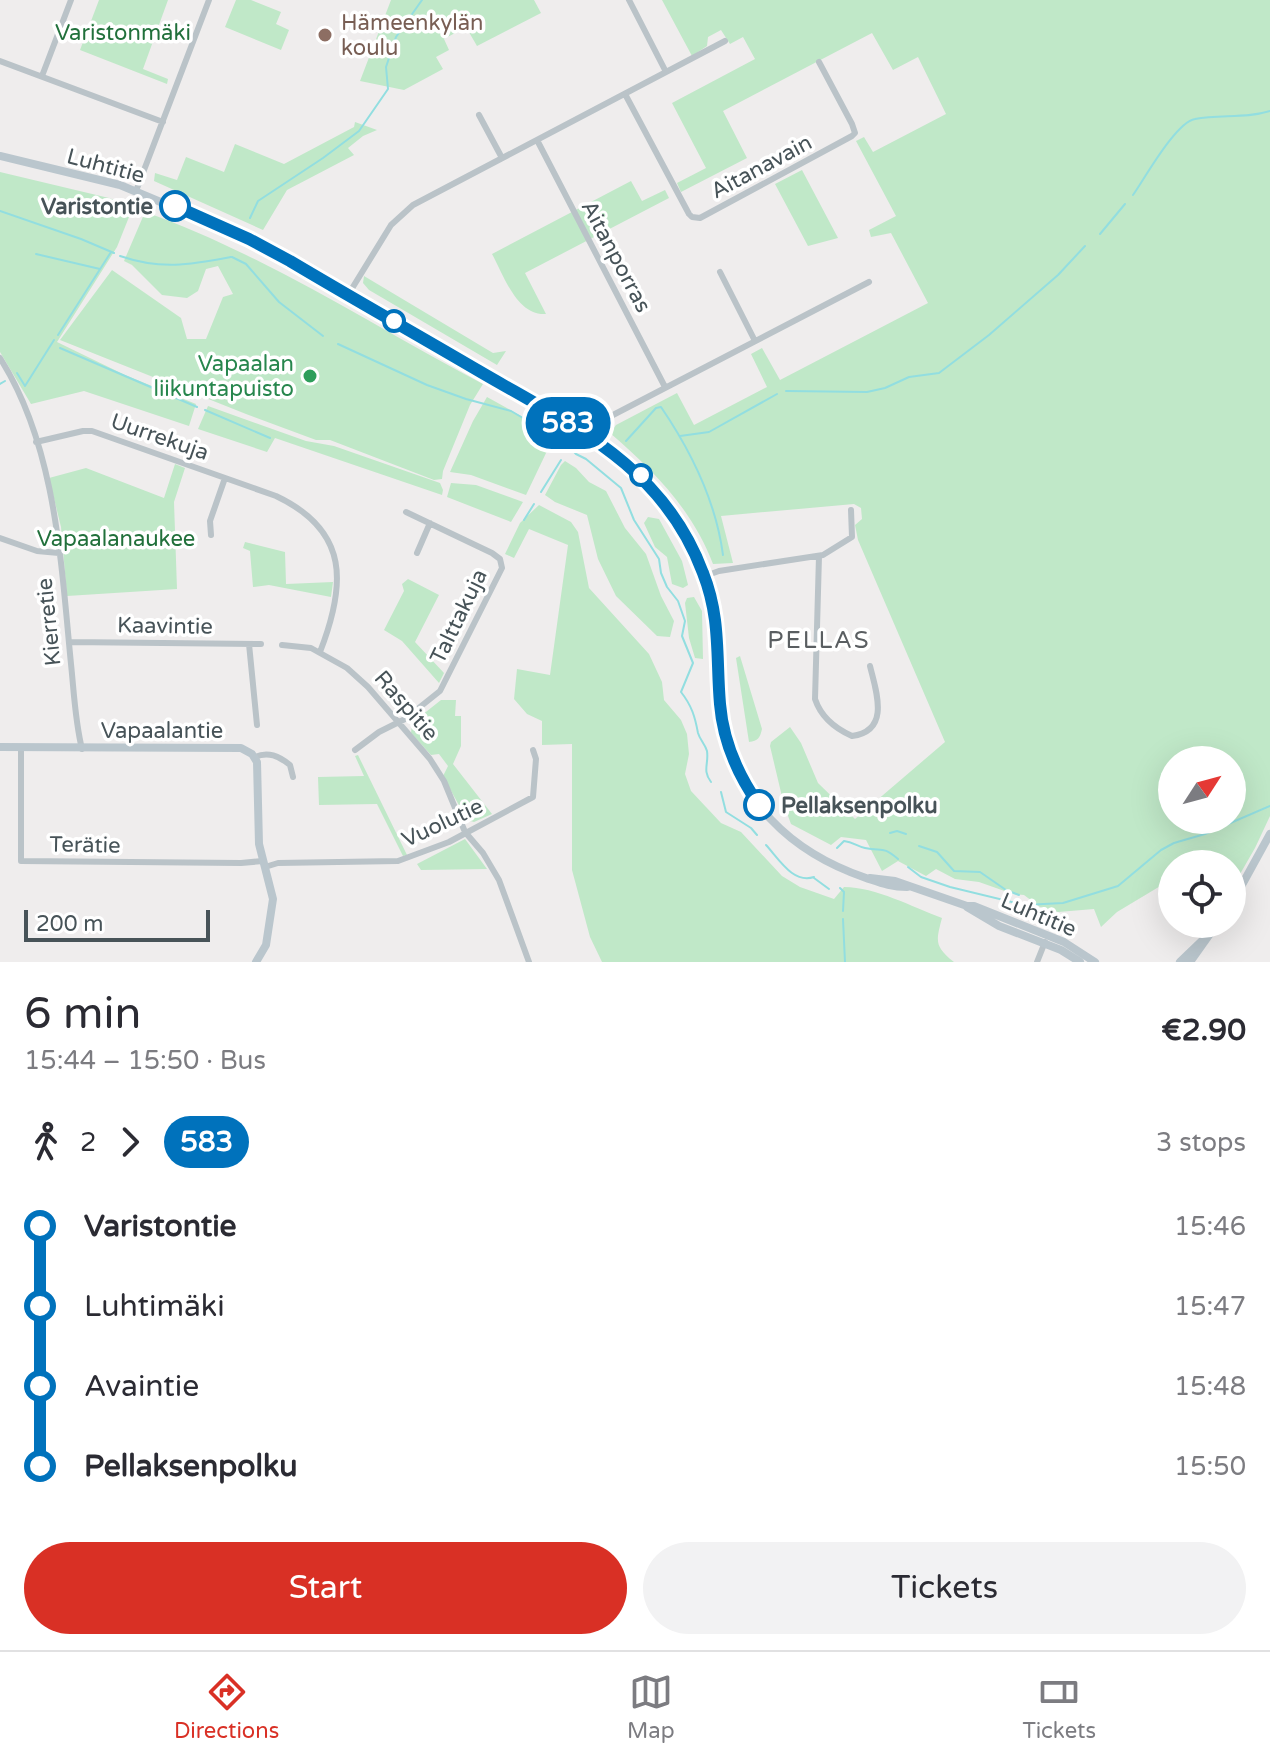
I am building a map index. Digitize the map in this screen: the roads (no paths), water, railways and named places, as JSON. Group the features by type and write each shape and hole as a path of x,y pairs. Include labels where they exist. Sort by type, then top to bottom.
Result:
{"street":[{"path":"42,76 71,0"},
{"path":"136,191 209,0"},
{"path":"629,0 666,72"},
{"path":"348,295 386,232 413,205 725,41"},
{"path":"0,61 163,122"},
{"name":"Aitanavain","path":"625,94 689,214 700,218 855,133 819,62"},
{"path":"479,115 502,158"},
{"name":"Aitanporras","path":"537,140 665,387"},
{"name":"Luhtitie","path":"0,156 136,191 249,239 591,436 652,487 684,532 705,576 719,641 722,719 743,781 768,816 801,847 826,862 870,878 895,881 974,906 1046,939 1080,962"},
{"path":"720,272 755,341"},
{"path":"591,436 598,426 613,415 869,282"},
{"name":"Kierretie","path":"0,358 24,403 57,526 82,749"},
{"name":"Uurrekuja","path":"36,442 87,430 291,503 317,524 336,563 339,584 320,652"},
{"name":"Uurrekuja","path":"211,535 210,521 225,478"},
{"path":"705,576 719,571 831,553 852,537 851,510"},
{"name":"Talttakuja","path":"398,723 446,683 502,568 500,559 492,553 406,512"},
{"path":"417,553 430,523"},
{"path":"0,538 37,551 59,553"},
{"path":"819,556 815,699 822,714 835,727 852,736 860,734 876,721 880,710 870,666"},
{"name":"Kaavintie","path":"69,642 261,644"},
{"path":"249,644 257,725"},
{"name":"Raspitie","path":"282,645 320,652 360,678 436,767 465,832 483,853 499,880 529,962"},
{"path":"355,750 379,732 398,723"},
{"name":"Vapaalantie","path":"0,747 241,748 255,757"},
{"name":"Terätie","path":"21,747 21,861 264,864"},
{"name":"Vuolutie","path":"264,864 398,861 449,842 533,797 536,759 533,750"},
{"path":"256,962 266,945 273,899 259,842 255,757 268,753 287,762 292,768 293,777"},
{"path":"1246,878 1270,834"},
{"path":"1180,962 1207,938"},
{"path":"1190,962 1208,938"},
{"path":"1037,962 1046,939"},
{"name":"Luhtitie","path":"1046,939 1070,944 1095,962"}],"waterway":[{"path":"250,218 258,201 359,131 388,89 386,67 396,37 422,0"},
{"path":"1133,195 1170,140 1187,122 1270,111"},
{"path":"1100,234 1125,204"},
{"path":"0,211 114,253"},
{"path":"786,391 867,392 909,377 939,373 989,335 1058,275 1085,246"},
{"path":"58,335 111,252"},
{"path":"36,254 100,269"},
{"path":"120,256 162,265 231,257"},
{"path":"232,257 246,264 279,302 323,336"},
{"path":"17,373 25,386 54,340"},
{"path":"338,344 427,385 511,411 562,441"},
{"path":"60,348 197,407"},
{"path":"0,384 5,381"},
{"path":"680,436 709,432 777,394"},
{"path":"626,441 656,408 661,407 701,478 715,516 723,555"},
{"path":"205,410 270,438"},
{"path":"568,445 621,488 634,520 659,559 667,587 678,601 685,621 682,636 693,663 681,692 707,751 706,770 711,782"},
{"path":"541,492 561,460"},
{"path":"524,520 534,504"},
{"path":"721,792 726,812 757,835"},
{"path":"908,867 921,877 950,887 1024,905 1063,903 1118,886 1174,843 1205,834 1270,806"},
{"path":"890,833 897,831 906,834"},
{"path":"837,848 844,841 885,850 898,859"},
{"path":"766,845 793,874 814,877"},
{"path":"919,846 937,852 954,871 980,872 1019,895"},
{"path":"814,878 829,889"},
{"path":"840,888 844,892 843,911"},
{"path":"843,919 845,962"}],"place":[{"name":"Hämeenkylän koulu","path":"325,35"},
{"name":"Varistontie","path":"175,206"},
{"name":"Vapaalan liikuntapuisto","path":"310,376"},
{"name":"Pellaksenpolku","path":"759,805"}],"district":[{"name":"PELLAS","path":"819,640"}],"park label":[{"name":"Varistonmäki","path":"123,32"},
{"name":"Vapaalanaukee","path":"116,538"}]}
